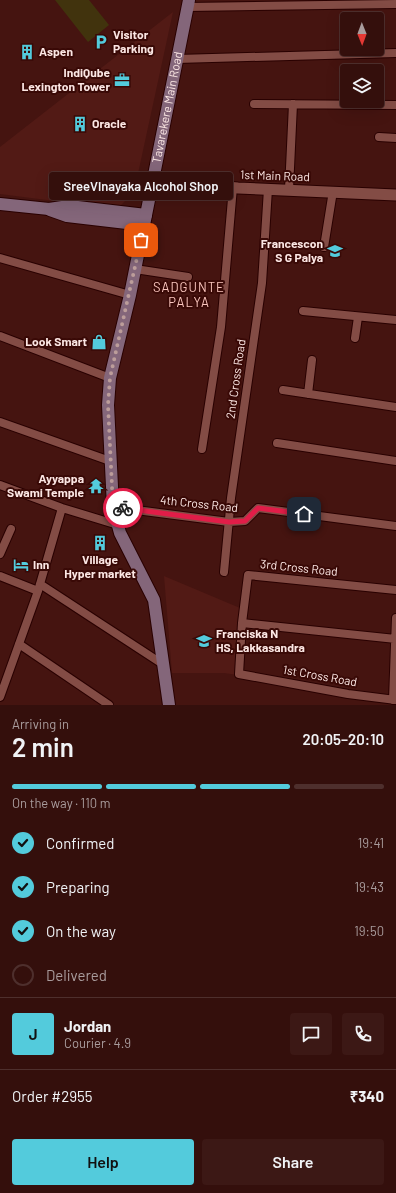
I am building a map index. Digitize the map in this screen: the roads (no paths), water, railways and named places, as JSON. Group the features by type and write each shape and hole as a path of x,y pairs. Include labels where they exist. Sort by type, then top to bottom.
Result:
{"main road":[{"name":"Tavarekere Main Road","path":"169,705 154,600 118,525 113,507 108,405 110,378 130,295 188,4"},
{"path":"0,204 49,209 69,206 145,220"}],"street":[{"path":"188,4 338,2 396,4"},
{"path":"177,59 396,53"},
{"path":"254,104 396,105"},
{"path":"289,189 293,104"},
{"path":"379,137 396,138"},
{"name":"1st Main Road","path":"153,181 233,188 289,189 396,195"},
{"path":"202,449 221,327 233,188"},
{"name":"2nd Cross Road","path":"224,572 229,522 262,283 268,189"},
{"path":"324,248 333,191"},
{"path":"0,258 130,295"},
{"path":"135,269 188,277"},
{"path":"303,311 396,320"},
{"path":"355,338 358,317"},
{"path":"0,336 110,378"},
{"path":"308,394 312,360"},
{"path":"283,390 396,407"},
{"path":"0,422 110,461"},
{"path":"277,443 396,461"},
{"path":"0,485 62,508 118,525"},
{"name":"4th Cross Road","path":"113,507 229,522 245,521 258,508 396,526"},
{"path":"0,697 39,587 62,508"},
{"path":"0,554 11,529"},
{"name":"3rd Cross Road","path":"242,623 248,575 396,590"},
{"path":"0,576 39,587 164,665"},
{"path":"395,700 396,618"},
{"path":"242,623 395,639"},
{"name":"1st Cross Road","path":"242,623 239,674 348,694 395,700"},
{"path":"19,644 109,705"}],"place":[{"name":"Visitor Parking","path":"101,42"},
{"name":"Aspen","path":"27,52"},
{"name":"IndiQube Lexington Tower","path":"122,80"},
{"name":"Oracle","path":"80,124"},
{"name":"SreeVinayaka Alcohol Shop","path":"141,240"},
{"name":"Francescon S G Palya","path":"335,251"},
{"name":"Look Smart","path":"99,342"},
{"name":"Ayyappa Swami Temple","path":"96,486"},
{"name":"Village Hyper market","path":"100,543"},
{"name":"Inn","path":"21,565"},
{"name":"Franciska N HS, Lakkasandra","path":"204,641"}],"district":[{"name":"SADGUNTE PALYA","path":"189,294"}]}
